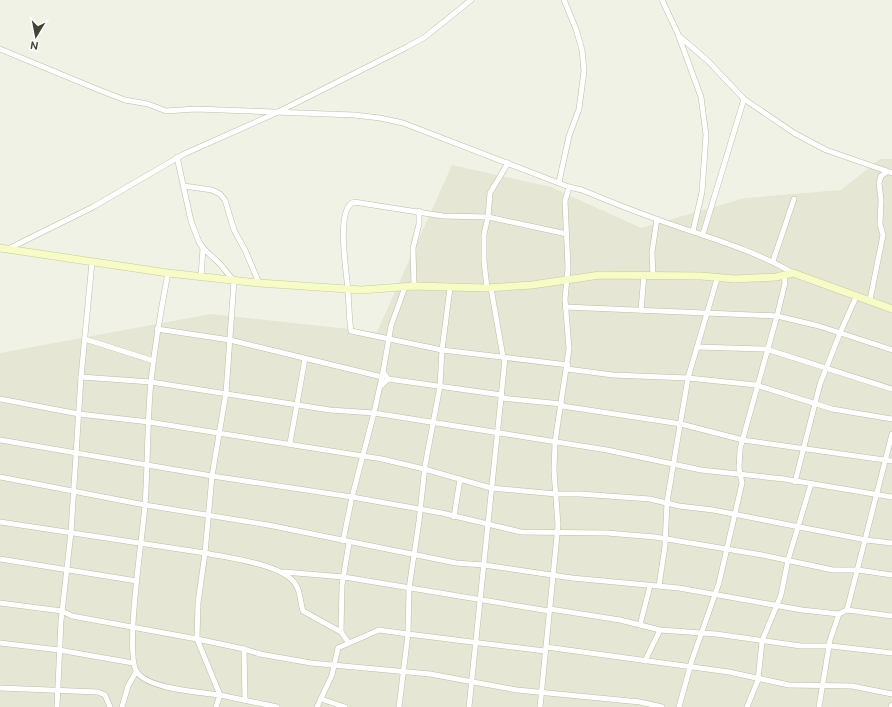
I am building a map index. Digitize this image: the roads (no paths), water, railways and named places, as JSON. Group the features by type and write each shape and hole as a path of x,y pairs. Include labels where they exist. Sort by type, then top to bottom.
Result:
{"street":[{"path":"8,249 93,207 176,157 211,140 276,113 420,40 471,0"},
{"path":"559,182 569,136 579,109 584,71 582,50 576,29 564,0"},
{"path":"662,0 679,36 701,97 706,135 702,192 693,231"},
{"path":"679,36 708,61 744,99 794,134 826,150 890,172"},
{"path":"0,50 99,90 166,111 196,109 329,114 380,118 403,123 569,187 582,190 656,219 703,234 773,262 793,273 892,308"},
{"path":"703,234 744,99"},
{"path":"176,157 192,221 203,248 220,264 234,281 226,393 212,476 205,553 198,603 197,639 220,695 216,707"},
{"path":"469,707 482,600 487,523 502,396 504,358 484,261 484,234 488,217 490,193 508,163"},
{"path":"870,300 883,235 880,224 881,200 878,183 881,176 890,172"},
{"path":"184,186 212,190 220,194 225,200 234,230 260,283"},
{"path":"540,707 558,532 555,442 568,367 568,333 565,308 568,279 565,201 569,187"},
{"path":"773,262 794,199"},
{"path":"567,234 488,217 443,216 419,211 354,202 348,206 344,216 344,257 351,331 442,350 568,367 613,375 688,378 756,385 832,409 892,419"},
{"path":"414,286 413,248 419,224 419,211"},
{"path":"653,275 652,252 656,219"},
{"path":"0,248 168,273 234,281 348,289 414,286 489,288 532,285 600,275 701,276 717,278 784,275 793,273"},
{"path":"201,277 203,248"},
{"path":"56,707 61,621 71,532 72,492 92,262"},
{"path":"168,273 157,329 151,382 145,505 133,627 133,663 136,672 141,677 155,684 245,699 277,707"},
{"path":"641,310 644,275"},
{"path":"679,707 690,668 715,594 727,550 742,483 739,468 740,449 766,349 777,316 785,283 784,275"},
{"path":"659,586 666,539 667,502 688,378 717,278"},
{"path":"343,541 362,456 381,386 393,318 405,287"},
{"path":"399,707 408,634 409,589 424,469 434,424 440,386 442,350 450,288"},
{"path":"795,482 803,447 826,369 857,295"},
{"path":"565,308 777,316 840,333 892,350"},
{"path":"157,329 230,340 305,359 382,375 388,379 681,424 743,440 803,447 892,461"},
{"path":"85,339 154,361"},
{"path":"697,347 766,349 892,389"},
{"path":"290,443 305,359"},
{"path":"81,377 151,382 330,410 374,413 434,424 555,442 673,464 741,475 784,479 892,497"},
{"path":"381,386 388,379"},
{"path":"0,399 79,414 149,422 290,443 362,456 424,469 491,488 556,494 624,497 667,502 679,506 800,526 866,540 892,543"},
{"path":"847,610 892,434"},
{"path":"0,440 420,509 487,523 521,532 607,533 666,539 788,560 833,570 858,570 892,575"},
{"path":"0,477 145,505 209,514 349,543 456,563 484,565 554,576 659,586 839,614 847,610 892,616"},
{"path":"454,517 460,479"},
{"path":"747,707 758,680 762,641 778,605 788,560 800,526 811,484"},
{"path":"0,522 141,542 268,566 281,571 295,584 300,595 304,611 341,632 349,643"},
{"path":"341,632 340,616 349,543"},
{"path":"0,559 137,581"},
{"path":"281,571 344,577 409,589 620,620 660,630 702,632 801,646 831,646 892,653"},
{"path":"640,625 650,586"},
{"path":"0,603 62,611 72,616 197,639 260,654 311,663 403,671 541,692 640,702 662,707"},
{"path":"819,707 824,685 826,658 831,646 830,640 839,614"},
{"path":"61,621 72,616"},
{"path":"333,628 340,616"},
{"path":"317,707 336,664 338,648 379,630 476,644 584,651 690,668 728,672 758,680 789,684 852,686 892,694"},
{"path":"645,661 660,630"},
{"path":"0,643 59,650 133,663"},
{"path":"244,649 245,699"},
{"path":"122,707 123,697 136,672"},
{"path":"0,688 98,692 105,695 110,707"},
{"path":"321,699 345,707"}]}
